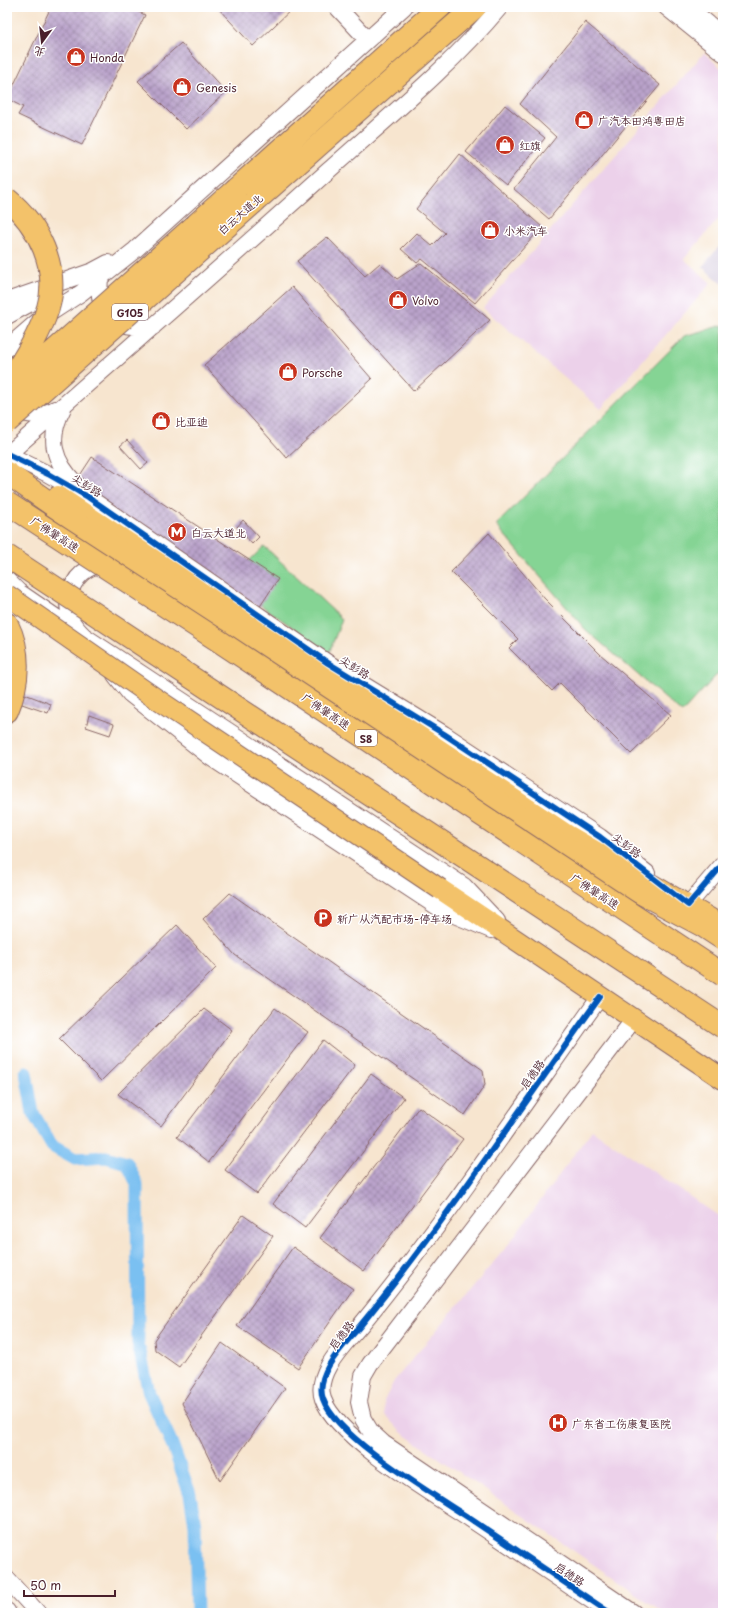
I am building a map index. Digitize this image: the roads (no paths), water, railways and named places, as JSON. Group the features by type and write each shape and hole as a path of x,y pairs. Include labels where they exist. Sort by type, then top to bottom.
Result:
{"highway":[{"name":"白云大道北","path":"7,393 440,7"},
{"name":"白云大道北","path":"7,422 475,7"},
{"path":"7,199 30,221 38,234 49,267 51,289 48,308 41,324 24,359 7,386"},
{"path":"7,473 154,576 314,679 605,874 718,931"},
{"name":"广佛肇高速","path":"7,503 222,643 723,975"},
{"path":"7,556 723,1027"},
{"path":"7,624 16,650 17,668 13,695 7,711"},
{"path":"569,836 718,931"}],"main road":[{"path":"7,463 569,836 688,905"},
{"path":"11,591 155,698 723,1079"},
{"name":"尖彭路","path":"688,905 718,931"}],"street":[{"path":"337,7 367,39"},
{"path":"8,349 38,321 97,274 135,250 404,7"},
{"path":"7,454 153,327 429,80 467,44 500,7"},
{"path":"666,7 723,53"},
{"path":"688,7 723,36"},
{"path":"97,274 99,298 103,312 111,320 131,327 153,327"},
{"path":"7,301 97,274"},
{"path":"7,316 97,274"},
{"path":"7,405 19,413 35,415 46,413 65,404"},
{"path":"65,404 55,430 55,454 64,470 88,497"},
{"name":"尖彭路","path":"7,454 48,474 88,497 328,663 444,734 600,837 688,905"},
{"path":"154,576 128,566 108,563 87,570 75,583 68,603 71,620 130,694 210,756 442,910 514,940"},
{"path":"7,572 11,591"},
{"path":"7,580 11,591 84,636 464,886 514,940"},
{"path":"688,905 723,864"},
{"name":"启德路","path":"600,997 408,1265 329,1366 321,1388 322,1398 339,1424 376,1455 610,1613"},
{"name":"启德路","path":"634,1019 450,1262 377,1353 363,1376 359,1402 363,1419 371,1432 383,1443 634,1613"},
{"path":"7,1580 38,1613"}],"waterway":[{"path":"26,1073 33,1113 52,1146 75,1159 106,1157 127,1163 137,1184 138,1343 149,1393 172,1444 190,1494 195,1525 197,1613"}],"place":[{"name":"Honda","path":"76,57"},
{"name":"Genesis","path":"182,87"},
{"name":"广汽本田鸿粤田店","path":"584,120"},
{"name":"红旗","path":"505,145"},
{"name":"小米汽车","path":"490,230"},
{"name":"Volvo","path":"398,300"},
{"name":"Porsche","path":"288,372"},
{"name":"比亚迪","path":"161,421"},
{"name":"白云大道北","path":"177,532"},
{"name":"新广从汽配市场-停车场","path":"323,918"},
{"name":"广东省工伤康复医院","path":"558,1423"}]}
